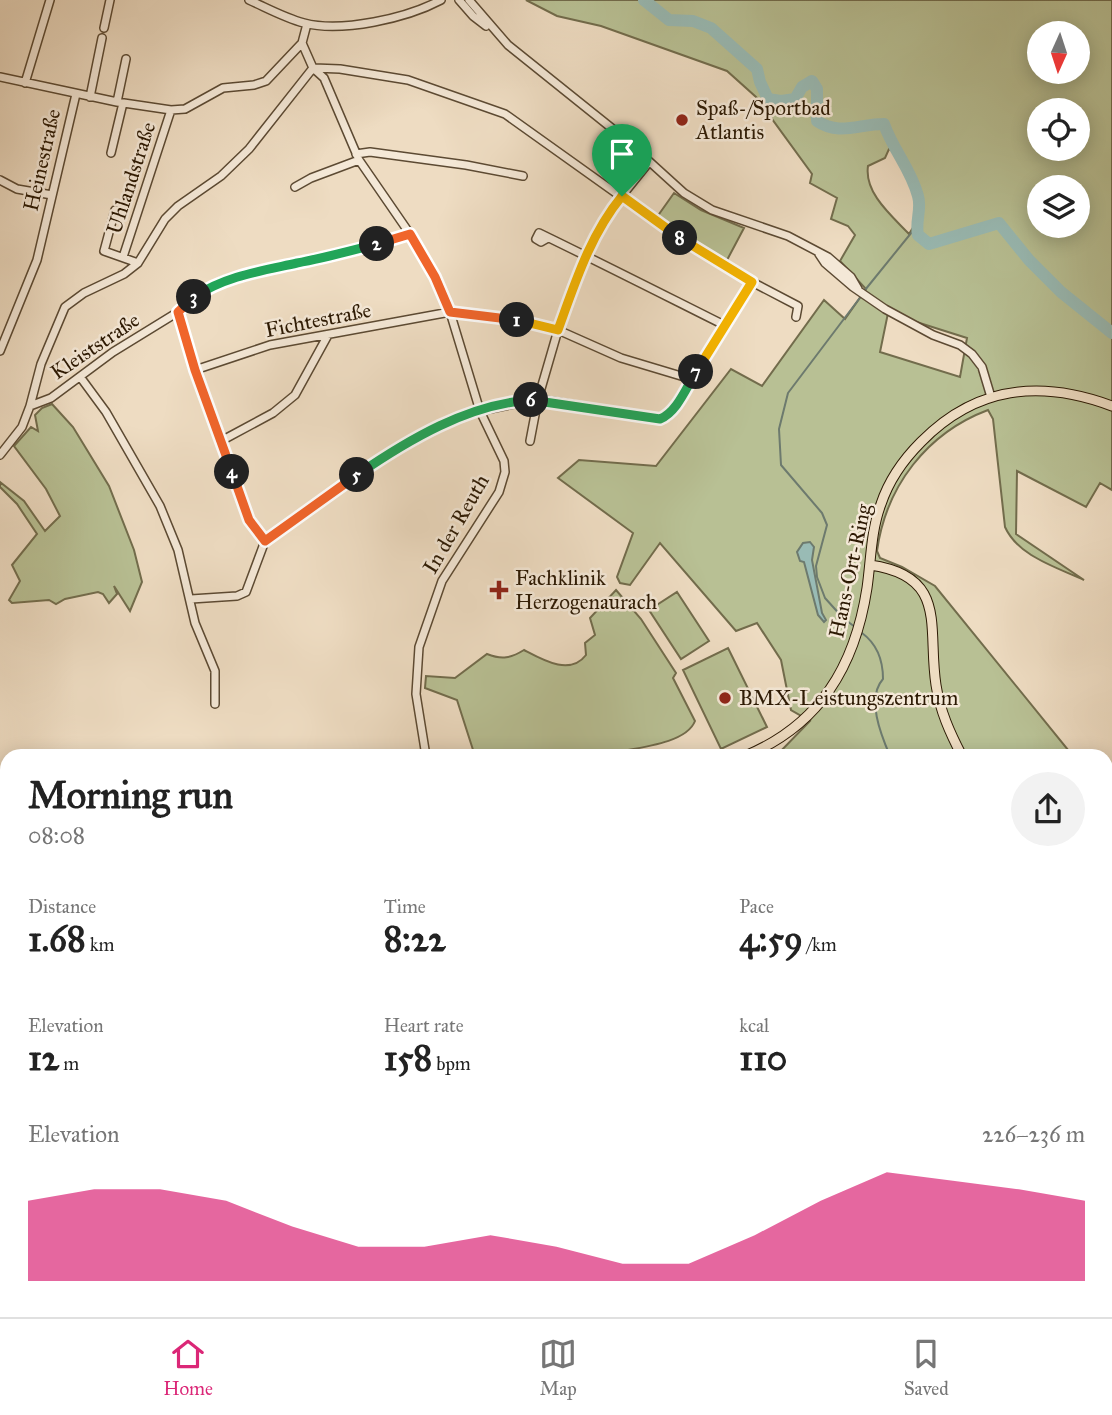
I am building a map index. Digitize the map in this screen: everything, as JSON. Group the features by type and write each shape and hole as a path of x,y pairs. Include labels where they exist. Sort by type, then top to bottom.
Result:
{"main road":[{"name":"Hans-Ort-Ring","path":"759,749 795,727 812,711 839,676 851,652 864,604 880,504 899,468 911,452 947,418 991,397 1022,390 1054,391 1094,399 1112,406"},
{"path":"870,565 898,572 911,580 929,603 934,627 934,670 939,700 958,749"}],"street":[{"path":"25,83 50,0"},
{"path":"104,28 110,0"},
{"path":"249,0 307,24 331,25 372,21 411,13 441,0"},
{"path":"459,0 473,16 610,126 684,193 729,217 788,236 819,254 853,287 908,323 960,345 972,354 982,367 991,397"},
{"path":"469,0 498,34"},
{"path":"0,77 90,97 171,110 185,109 223,88 266,81 302,43 307,24"},
{"path":"90,97 102,38"},
{"path":"302,43 313,68 324,78 357,157 410,234 435,277 450,312 480,411"},
{"path":"111,153 126,59"},
{"path":"313,68 340,68 408,80 505,114 669,231 752,282 798,306 796,317"},
{"path":"0,455 22,427 41,364 65,307 84,293 124,274 138,263 165,219 178,206 220,176 249,149 313,68"},
{"name":"Heinestraße","path":"0,351 37,260 76,94"},
{"name":"Uhlandstraße","path":"123,257 171,110"},
{"path":"295,187 370,152 523,176"},
{"path":"530,441 538,400 558,330 585,256 608,213 649,162"},
{"path":"0,180 16,189 52,195"},
{"name":"Uhlandstraße","path":"115,210 104,251 138,263"},
{"name":"Kleiststraße","path":"30,406 43,402 80,378 113,352 222,281 338,255 410,234"},
{"path":"548,237 724,325"},
{"path":"191,599 237,596 246,592 265,541 399,449 441,426 480,411 538,400 660,419 668,416 752,282"},
{"path":"178,312 195,370 249,520 265,541"},
{"name":"Fichtestraße","path":"195,370 270,345 450,312 490,316 558,330 621,358 691,379"},
{"path":"221,441 273,413 295,395 328,335"},
{"path":"80,378 106,412 160,506 178,551 195,623 215,671 215,704"},
{"name":"In der Reuth","path":"425,749 416,694 419,647 442,581 499,492 505,472 504,461 480,411"}],"green space":[{"path":"526,0 1112,0 1112,490 1100,483 1086,507 1017,471 1016,534 1084,580 1028,553 1011,537 1005,527 993,419 988,410 946,433 913,465 890,505 877,551 880,558 935,586 1067,749 783,749 810,721 791,710 781,660 757,623 736,631 660,543 630,585 620,583 617,577 633,533 558,478 579,460 656,466 731,369 762,386 824,300 845,319 866,289 840,261 855,235 848,226 831,219 837,198 810,183 812,174 756,97 727,71 601,26 557,16","holes":["889,149 910,175 919,201 916,222 909,234 875,195 868,176 868,166 885,158","888,313 967,338 960,377 880,352"]},
{"path":"674,193 701,210 744,228 726,262 657,217"},
{"path":"52,404 73,427 109,486 134,550 142,582 130,611 114,586 117,594 109,603 103,594 98,592 65,599 56,604 49,600 12,603 9,600 20,581 12,565 37,534 17,504 0,487 0,482 24,501 45,531 60,516 46,489 14,446 31,427 38,431 35,415"},
{"path":"616,590 641,619 676,673 673,678 695,721 689,730 667,741 632,749 473,749 457,700 425,688 426,676 455,678 487,654 506,657 524,650 556,664 580,661 586,655 585,643 595,635 590,618"},
{"path":"677,592 709,641 681,659 649,610"},
{"name":"BMX-Leistungszentrum","path":"728,648 767,727 721,749 683,670"}],"water":[{"path":"810,542 814,547 812,560 822,613 826,620 824,622 818,615 804,562 800,561 797,552 803,543"}],"waterway":[{"path":"644,0 669,20 693,21 711,28 757,69 768,99 795,99 802,87 812,81 817,89 817,121 841,129 884,124 918,196 918,235 929,244 999,223 1029,260 1061,292 1112,333"},
{"path":"865,290 916,227"},
{"path":"855,627 825,598 816,566 827,525 822,513 781,465 779,429 788,393 862,295"},
{"path":"862,633 875,647 882,665 883,679 878,687 875,706 887,749"}],"place":[{"name":"Spaß-/Sportbad Atlantis","path":"682,120"},
{"name":"Fachklinik Herzogenaurach","path":"499,590"},
{"name":"BMX-Leistungszentrum","path":"725,698"}],"route":[{"path":"622,196 699,251 752,282 668,416 660,419 538,400 525,400 480,411 441,426 399,449 366,469 265,541 249,520 195,370 178,312 188,301 222,281 244,274 338,255 410,234 435,277 450,312 490,316 558,330 585,256 608,213 622,196"}]}
